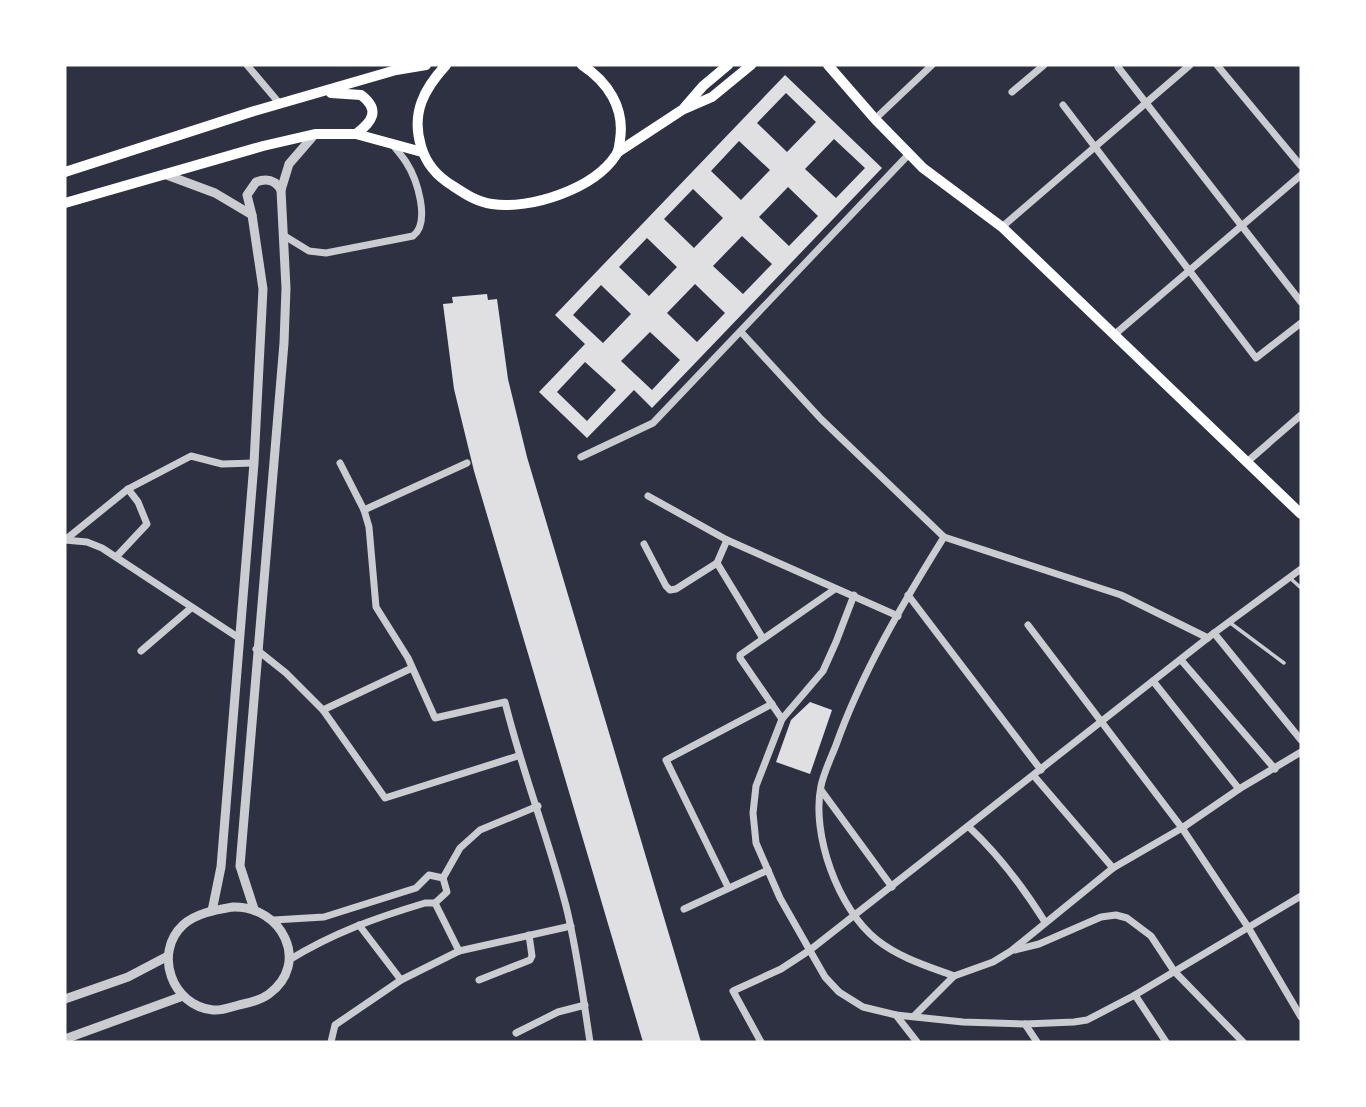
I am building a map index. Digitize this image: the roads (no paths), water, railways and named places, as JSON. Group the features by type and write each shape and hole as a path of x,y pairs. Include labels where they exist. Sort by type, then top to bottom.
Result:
{"main road":[{"path":"65,172 317,93 426,65"},
{"path":"446,65 422,96 416,116 417,136 422,152 432,170 470,197 490,204 511,205 564,194 587,182 611,163 618,152 622,126 614,97 595,73 582,65"},
{"path":"682,110 703,86 728,65"},
{"path":"618,152 682,110 712,97 751,65"},
{"path":"828,65 923,168 1002,227 1301,514"},
{"path":"317,93 353,93 367,99 371,105 370,124 356,134"},
{"path":"65,203 263,146 315,134 356,134 422,152"}],"street":[{"path":"247,65 280,104"},
{"path":"875,119 932,65"},
{"path":"1012,92 1044,65"},
{"path":"1002,227 1190,65"},
{"path":"1217,65 1301,166"},
{"path":"1118,66 1301,302"},
{"path":"1063,105 1256,358 1301,323"},
{"path":"254,909 240,866 256,649 284,343 286,288 281,190 289,163 315,134"},
{"path":"283,235 309,251 327,253 413,236 420,230 423,221 414,178 406,161 391,144"},
{"path":"581,457 653,423 910,153"},
{"path":"164,174 215,193 252,215"},
{"path":"1114,335 1301,175"},
{"path":"212,911 221,867 254,463 263,289 247,194 256,182 267,180 273,181 281,190"},
{"path":"741,332 821,419 944,537 1121,595 1211,636 1301,740"},
{"path":"1247,462 1301,415"},
{"path":"65,540 128,489 191,456 222,464 254,463"},
{"path":"340,463 364,510 369,527 376,607 412,668 435,718 505,702 518,756 538,806 570,926 590,1042"},
{"path":"364,510 467,463"},
{"path":"117,556 148,524 138,502 128,489"},
{"path":"648,496 727,540 898,616"},
{"path":"944,537 908,595 849,709 821,790 821,835 844,901 876,940 908,960 954,976"},
{"path":"65,540 87,542 117,556 239,638"},
{"path":"644,544 670,590 676,589 717,563 727,540"},
{"path":"717,563 762,637"},
{"path":"761,1042 733,991 781,969 810,950 1229,622 1301,569"},
{"path":"782,719 740,658 742,653 835,589"},
{"path":"854,595 823,671 782,719 756,786 753,813 756,843 793,924 825,977 839,992 863,1007 963,1022 1025,1024 1087,1020 1135,995 1301,896"},
{"path":"908,595 1041,770"},
{"path":"141,651 191,608"},
{"path":"1028,625 1182,828 1248,927 1301,1017"},
{"path":"256,649 286,673 323,710 386,798 518,756"},
{"path":"1181,660 1275,769"},
{"path":"323,710 412,668"},
{"path":"1153,681 1239,789"},
{"path":"728,887 666,760 772,704"},
{"path":"915,1015 954,976 993,962 1011,951 1113,868 1182,828 1239,789 1301,752"},
{"path":"1034,776 1113,868"},
{"path":"821,790 892,887"},
{"path":"435,904 447,892 443,878 460,848 480,830 538,806"},
{"path":"969,827 989,845 1023,886 1045,922"},
{"path":"684,909 768,870"},
{"path":"274,920 324,917 416,888 429,875 443,878"},
{"path":"289,960 324,939 359,925 425,903 435,904"},
{"path":"435,904 459,951"},
{"path":"233,907 254,909 274,920 286,938 289,960 282,981 266,997 224,1009 213,1010 192,1003 183,996 171,978 168,956 170,945 181,926 190,919 212,911 233,907"},
{"path":"1011,951 1040,944 1101,917 1116,915 1127,918 1151,936 1174,971 1244,1042"},
{"path":"359,925 401,979"},
{"path":"331,1042 335,1025 401,979 459,951 570,926"},
{"path":"479,980 530,960 532,956 529,935"},
{"path":"65,999 128,977 168,956"},
{"path":"1135,995 1166,1042"},
{"path":"65,1039 183,996"},
{"path":"516,1032 558,1012 584,1006"},
{"path":"896,1014 917,1042"},
{"path":"1025,1024 1037,1042"}],"lane":[{"path":"1290,578 1301,588"},
{"path":"1229,622 1284,663"}]}
